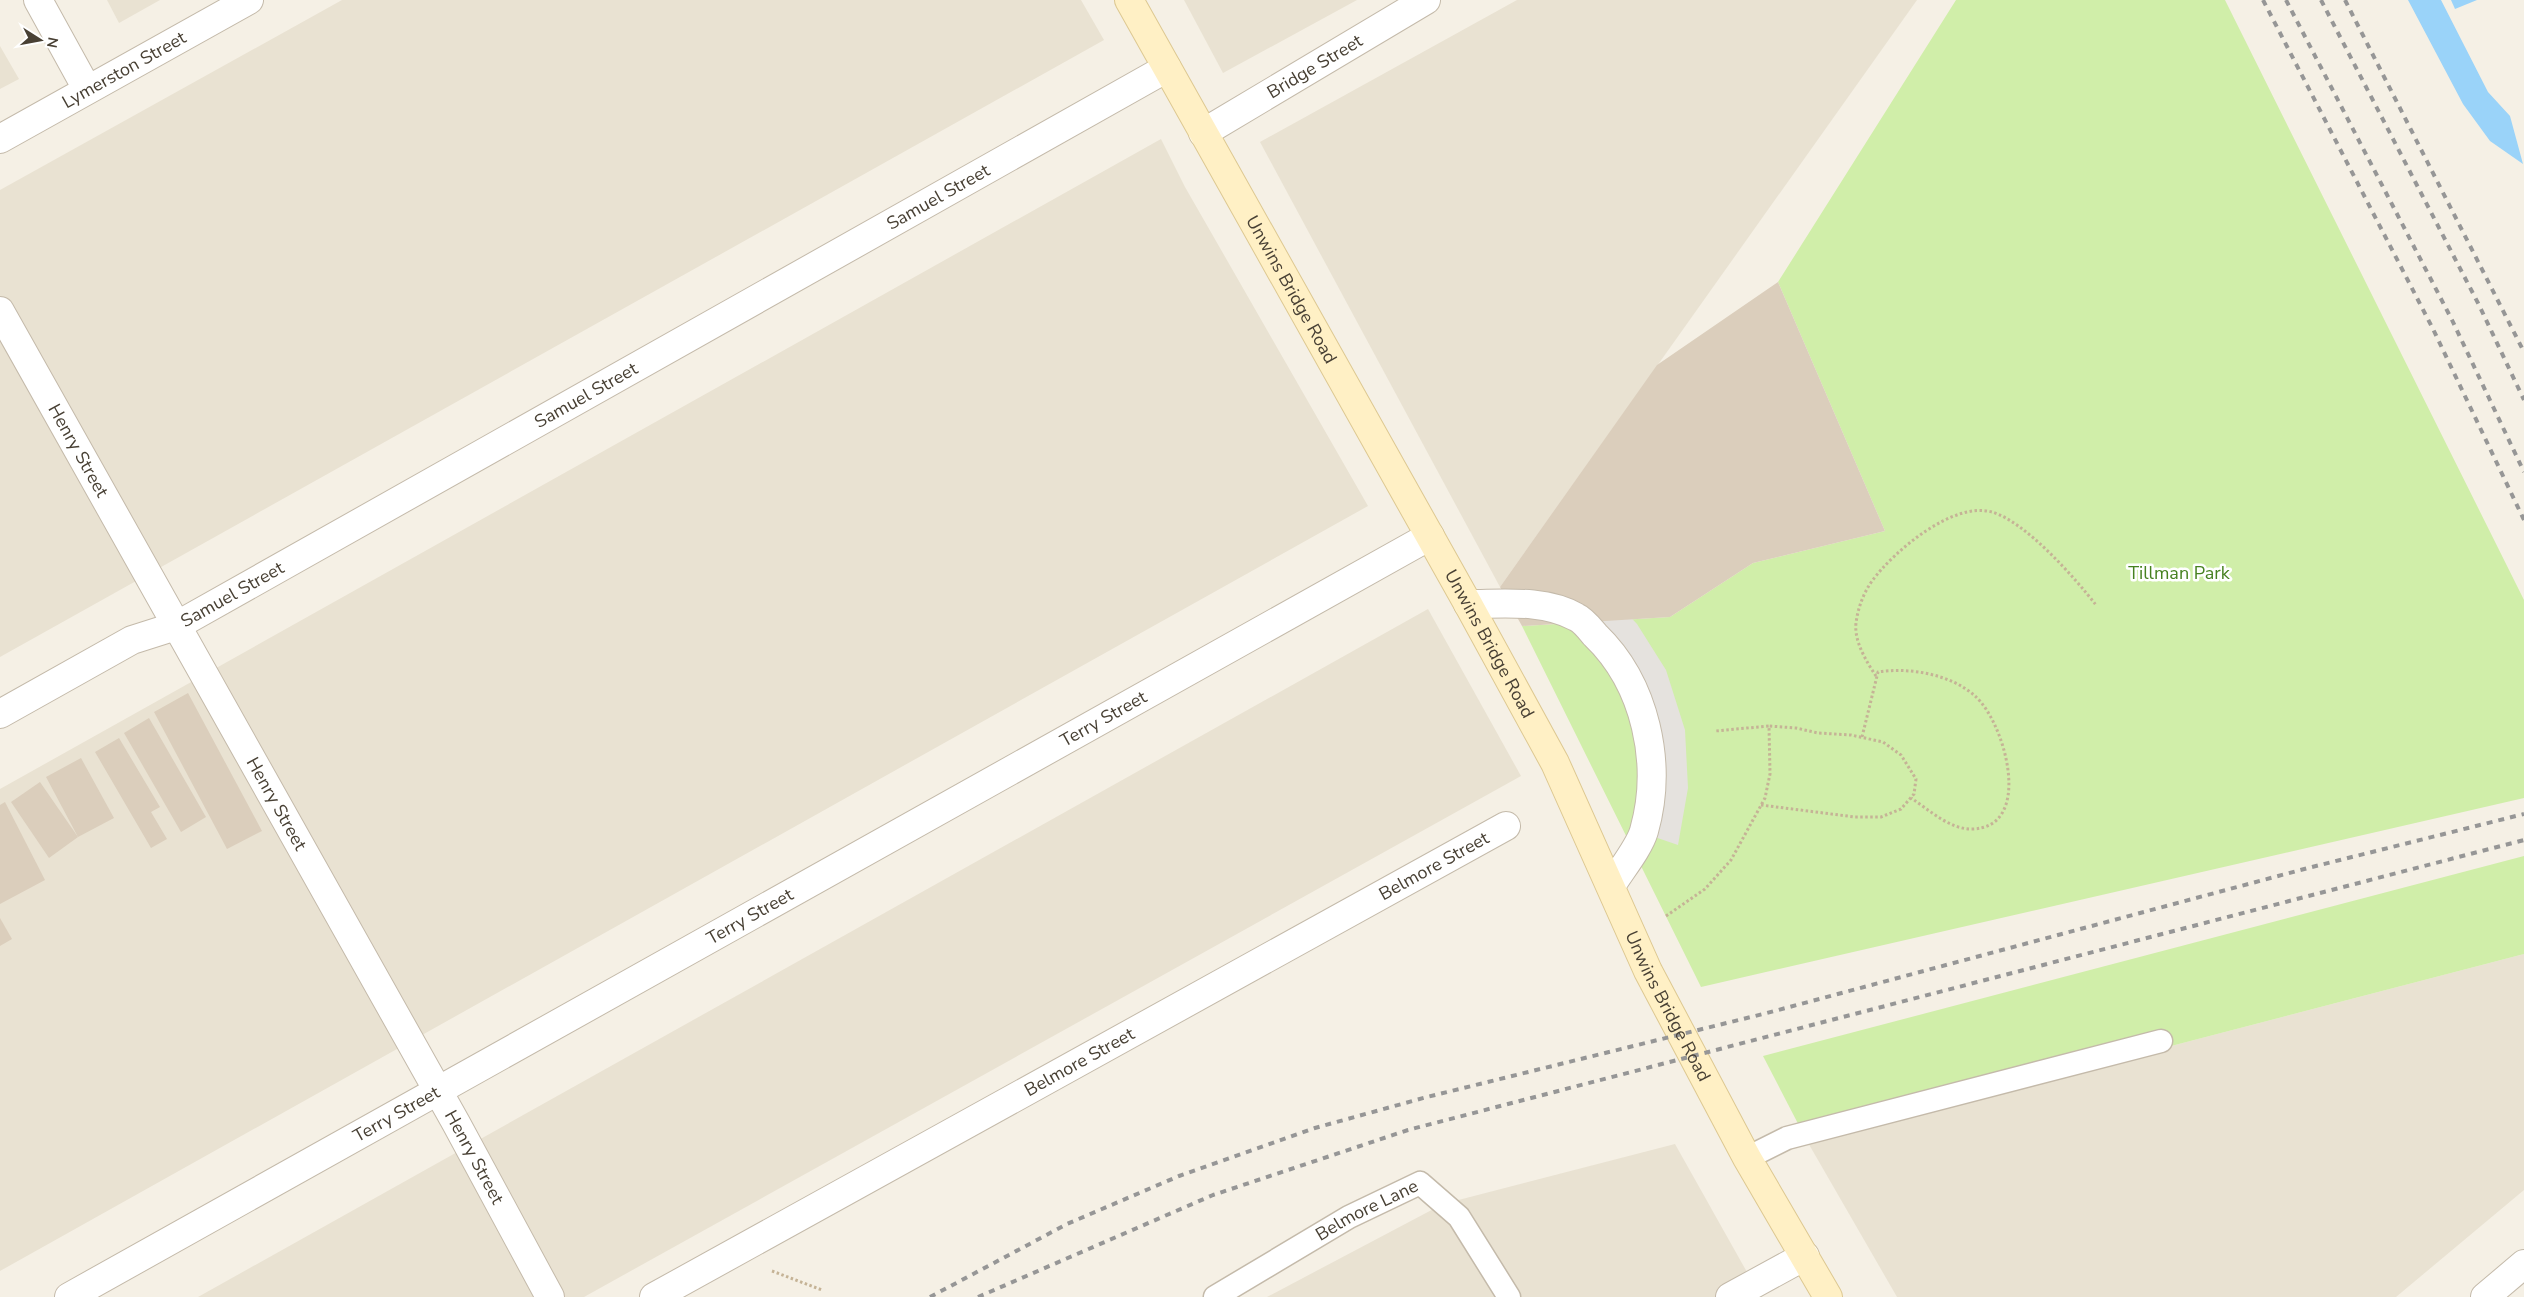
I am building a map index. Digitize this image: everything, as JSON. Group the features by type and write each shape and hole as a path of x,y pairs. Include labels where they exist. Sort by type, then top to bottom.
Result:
{"main road":[{"name":"Unwins Bridge Road","path":"1129,0 1468,604 1555,763 1648,970 1747,1158 1828,1297"}],"street":[{"path":"38,0 87,89"},
{"name":"Lymerston Street","path":"0,138 249,0"},
{"name":"Bridge Street","path":"1203,133 1426,0"},
{"name":"Samuel Street","path":"0,714 132,640 176,626 1167,68"},
{"name":"Henry Street","path":"0,311 437,1091 550,1297"},
{"name":"Terry Street","path":"69,1297 1430,536"},
{"path":"1468,604 1538,604 1577,617 1610,649 1632,689 1649,735 1652,783 1644,833 1611,886"},
{"name":"Belmore Street","path":"654,1297 1506,826"},
{"path":"1730,1297 1805,1256"},
{"path":"2485,1297 2524,1264"}],"lane":[{"path":"1747,1158 1787,1138 2161,1041"},
{"name":"Belmore Lane","path":"1215,1297 1349,1217 1420,1183 1459,1217 1509,1297"}],"path":[{"path":"1876,676 1866,661 1856,625 1860,602 1872,581 1894,557 1935,524 1978,509 1994,512 2017,525 2073,576 2096,606"},
{"path":"1862,737 1878,672 1895,669 1945,678 1975,696 1992,720 2005,750 2010,775 2007,797 1999,816 1987,826 1970,829 1953,825 1911,798"},
{"path":"1666,916 1704,888 1731,860 1765,798 1770,774 1769,726"},
{"path":"1715,731 1769,726 1862,737 1884,742 1901,755 1916,779 1914,794 1902,808 1881,817 1855,817 1761,805"}],"shaded area":[{"path":"107,0 160,0 119,23"},
{"path":"342,0 1081,0 1104,40 0,657 0,190"},
{"path":"1184,0 1357,0 1223,73"},
{"path":"1517,0 1917,0 1500,587 1260,142"},
{"path":"0,46 19,79 0,89"},
{"path":"1161,139 1185,187 1368,506 0,1271 0,789"},
{"path":"1602,587 1637,624 1666,670 1685,730 1688,788 1678,845 1643,833 1649,735 1577,617"},
{"path":"1428,609 1521,776 584,1297 198,1297"},
{"path":"2524,954 2524,1190 2396,1297 1897,1297 1807,1141"},
{"path":"1675,1144 1761,1297 1267,1297 1443,1204"}],"green space":[{"name":"Tillman Park","path":"1956,0 2225,0 2524,600 2524,798 1701,987 1522,626 1670,617 1753,563 1885,531 1778,282"},
{"path":"2524,856 2524,954 1807,1141 1763,1056"}],"water":[{"path":"2408,0 2441,0 2488,92 2510,116 2523,164 2490,141 2463,104"},
{"path":"2451,0 2477,0 2455,9"}],"building":[{"path":"1778,282 1885,531 1753,563 1670,617 1522,626 1500,587 1657,365"},
{"path":"188,693 262,831 227,849 154,712"},
{"path":"149,718 206,817 181,832 124,733"},
{"path":"119,738 160,807 151,812 167,839 151,848 95,752"},
{"path":"81,758 114,818 78,837 46,777"},
{"path":"40,782 78,837 49,858 11,802"},
{"path":"5,802 45,880 0,904 0,805"},
{"path":"0,918 12,939 0,946"}],"railway":[{"path":"2263,0 2433,329 2524,520"},
{"path":"2286,0 2452,320 2524,472"},
{"path":"2321,0 2479,305 2524,400"},
{"path":"2345,0 2524,352"},
{"path":"930,1297 1067,1224 1179,1176 1315,1128 1427,1097 1767,1013 2308,868 2524,814"},
{"path":"978,1297 1213,1195 1408,1130 2524,840"}]}
